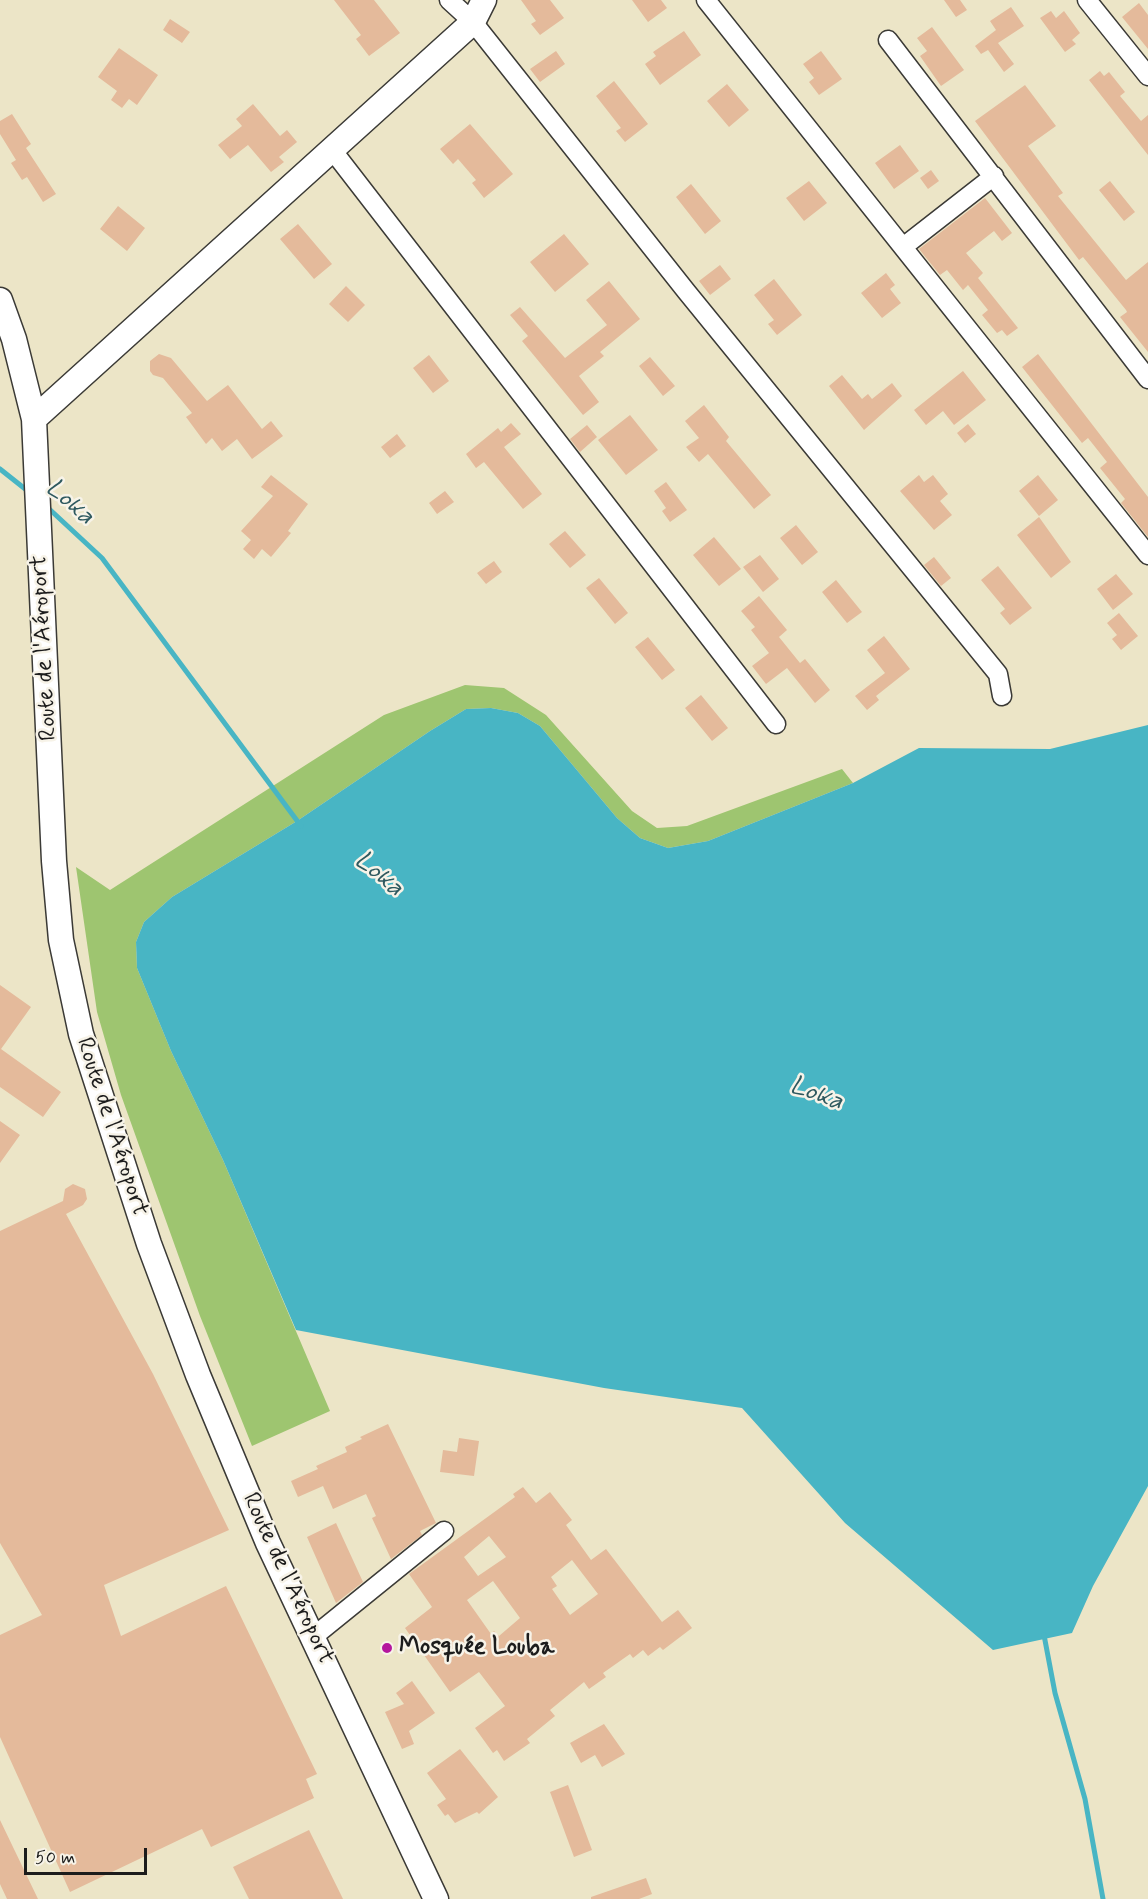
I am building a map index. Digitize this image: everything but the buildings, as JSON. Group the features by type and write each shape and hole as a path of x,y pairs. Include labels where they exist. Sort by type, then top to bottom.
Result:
{"main road":[{"path":"34,419 473,22 484,0"},
{"name":"Route de l'Aéroport","path":"0,300 14,339 34,419 54,861 61,940 81,1034 146,1234 198,1375 268,1543 436,1899"}],"street":[{"path":"449,0 473,22 686,291 998,674 1002,696"},
{"path":"706,0 1148,555"},
{"path":"1087,0 1148,76"},
{"path":"888,40 1148,379"},
{"path":"333,151 776,724"},
{"path":"903,248 994,176"},
{"path":"313,1637 444,1531"}],"green space":[{"path":"465,685 504,688 546,715 632,811 657,828 687,826 842,769 853,783 708,841 668,848 640,838 617,818 540,726 518,713 491,708 466,709 297,821 172,897 144,922 136,942 137,968 171,1051 223,1160 330,1411 252,1446 200,1316 121,1095 97,1012 76,867 110,890 384,715"}],"water":[{"path":"491,708 518,713 540,726 617,818 640,838 668,848 708,841 853,783 919,748 1050,749 1148,725 1148,1486 1093,1586 1072,1633 993,1650 845,1523 742,1408 604,1388 296,1330 223,1160 171,1051 137,968 136,942 144,922 172,897 297,821 466,709"}],"waterway":[{"name":"Loka","path":"0,469 29,492"},
{"name":"Loka","path":"46,506 102,558 301,826"},
{"path":"1044,1635 1055,1693 1085,1799 1103,1899"}],"place":[{"name":"Mosquée Louba","path":"387,1648"}]}
